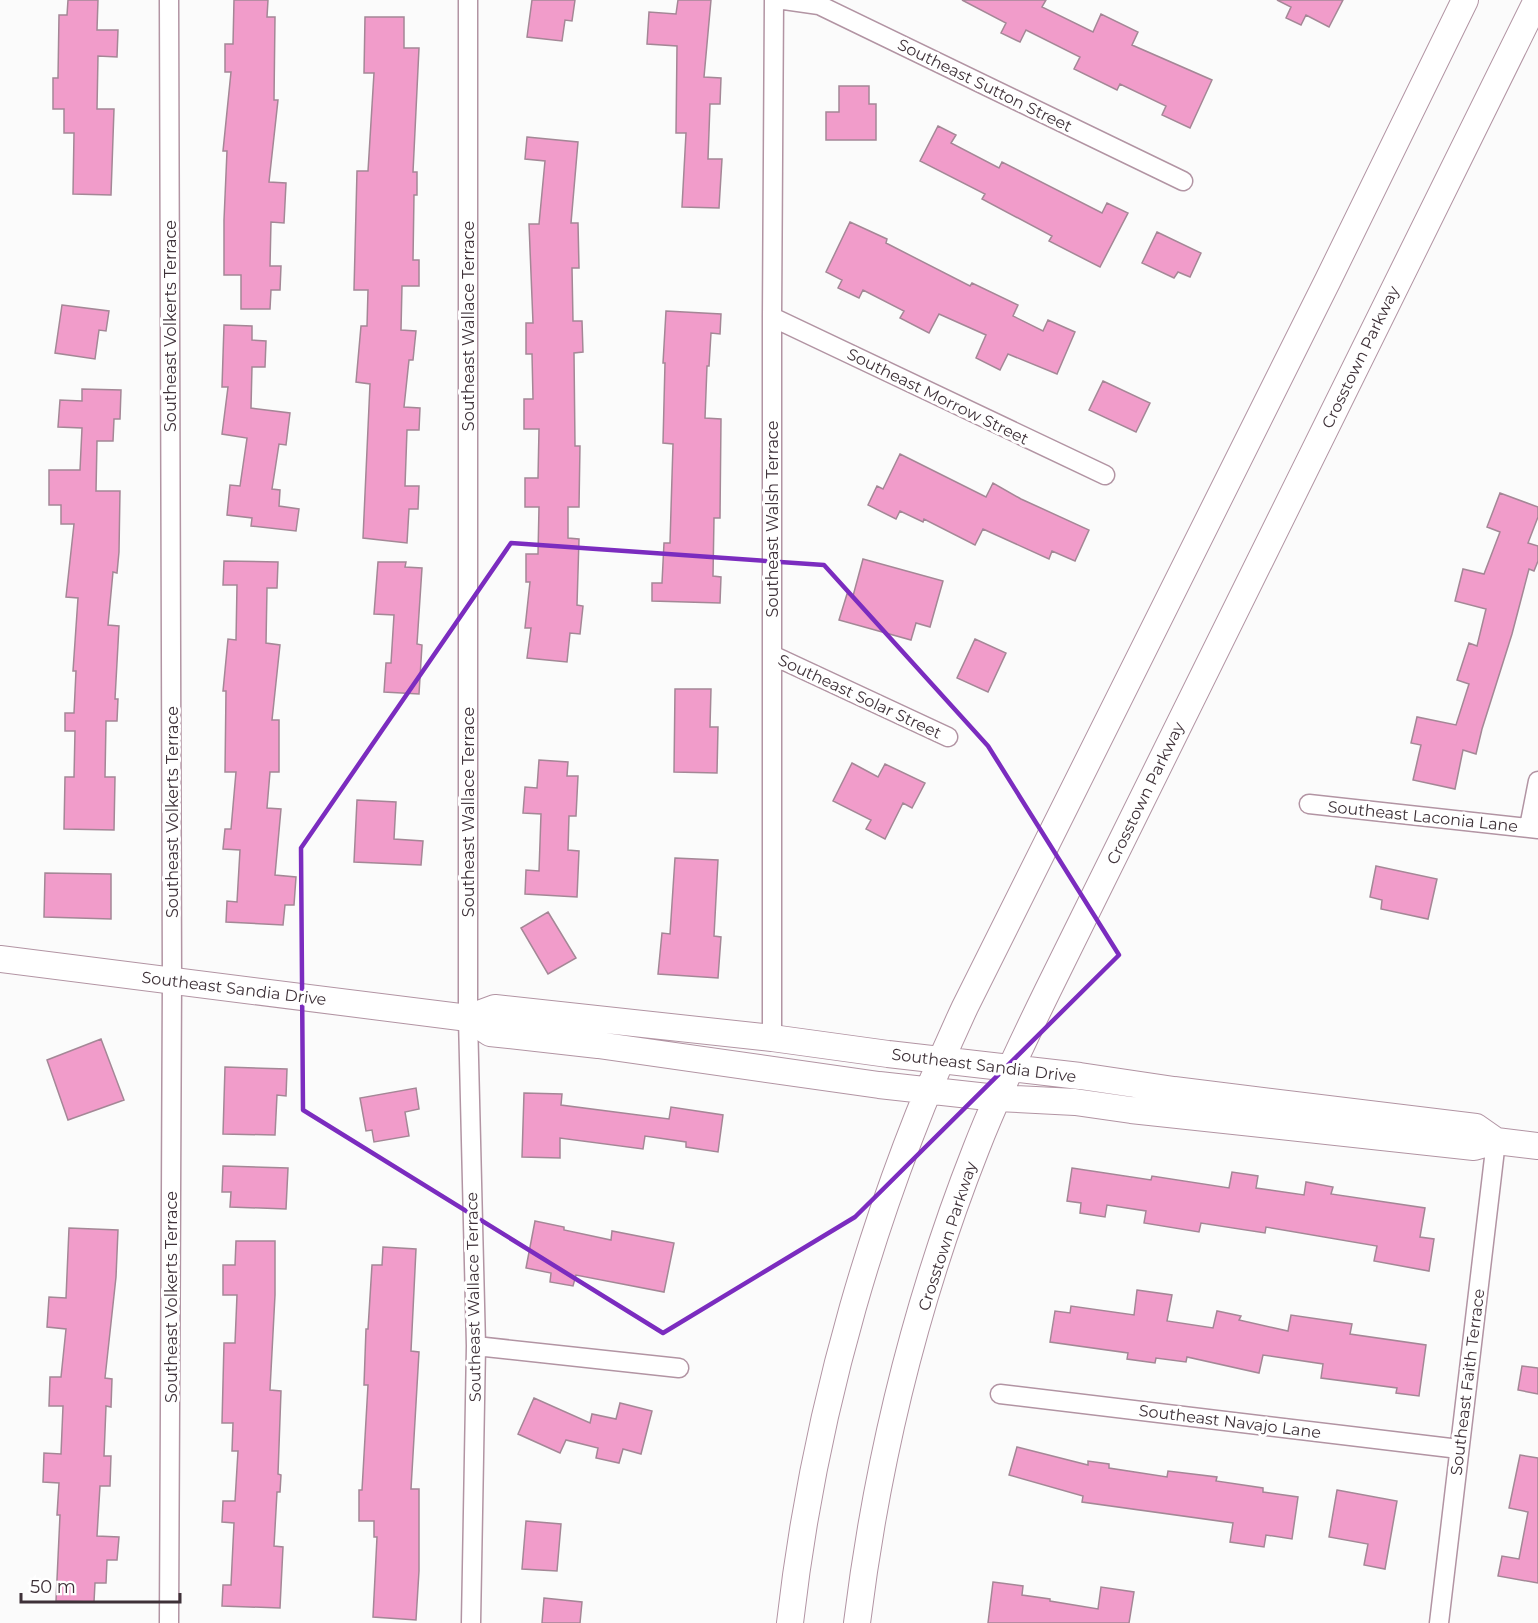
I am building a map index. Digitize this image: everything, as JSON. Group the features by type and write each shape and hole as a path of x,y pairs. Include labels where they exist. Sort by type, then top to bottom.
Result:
{"main road":[{"path":"790,1623 813,1478 838,1366 861,1281 927,1091 940,1060 1465,0"},
{"name":"Crosstown Parkway","path":"857,1623 883,1464 912,1345 928,1286 953,1211 997,1098 1537,0"},
{"name":"Southeast Sandia Drive","path":"0,959 468,1018 490,1033 598,1045 927,1091 1075,1102 1474,1147 1496,1141 1538,1146"},
{"name":"Southeast Sandia Drive","path":"468,1018 495,1008 772,1038 1476,1127 1496,1141"}],"street":[{"name":"Southeast Volkerts Terrace","path":"169,0 172,980 169,1623"},
{"name":"Southeast Wallace Terrace","path":"468,0 468,1018 476,1346 471,1623"},
{"name":"Southeast Walsh Terrace","path":"772,1038 774,0"},
{"name":"Southeast Sutton Street","path":"784,0 819,4 1183,181"},
{"name":"Southeast Morrow Street","path":"772,317 1105,475"},
{"name":"Southeast Solar Street","path":"772,655 948,737"},
{"path":"1533,828 1538,781"},
{"name":"Southeast Laconia Lane","path":"1309,804 1533,828"},
{"name":"Southeast Faith Terrace","path":"1439,1623 1496,1141"},
{"path":"476,1346 679,1368"},
{"name":"Southeast Navajo Lane","path":"1000,1394 1459,1449"}],"highlighted area":[{"path":"511,543 824,565 988,746 1119,955 855,1217 663,1333 303,1110 301,848"}],"building":[{"path":"68,0 98,0 97,30 118,30 117,57 98,56 97,109 114,109 111,195 73,194 74,133 64,133 64,109 53,109 53,78 58,78 59,15 67,15"},
{"path":"234,0 268,0 267,17 275,17 274,100 278,100 269,182 286,183 284,223 271,222 270,266 281,266 280,290 271,290 270,309 241,309 241,275 224,275 227,151 223,151 231,72 225,72 225,44 233,44"},
{"path":"532,0 575,0 572,21 565,20 562,41 527,37"},
{"path":"678,0 711,0 704,77 721,78 720,104 710,104 708,159 722,159 719,208 682,207 686,133 676,133 677,46 647,44 649,12 676,14"},
{"path":"962,0 1046,0 1042,7 1093,32 1101,14 1138,32 1132,45 1212,80 1190,128 1162,115 1166,106 1120,84 1117,90 1074,69 1080,57 1026,30 1020,42 1001,33 1006,23"},
{"path":"1277,0 1343,0 1329,27 1306,15 1301,25 1286,18 1291,7"},
{"path":"365,17 404,17 404,48 419,48 413,172 417,172 417,195 414,195 413,260 419,260 419,286 402,286 401,330 416,331 413,360 409,360 404,407 420,408 419,430 407,430 405,486 419,486 418,509 409,509 407,543 363,538 370,384 356,382 361,326 367,326 368,290 354,290 357,171 368,171 374,73 364,73"},
{"path":"839,86 869,86 869,104 876,104 876,140 826,140 826,112 839,112"},
{"path":"938,126 956,135 951,143 999,168 1002,162 1102,213 1107,203 1128,213 1100,267 1049,241 1052,236 982,199 985,194 920,161"},
{"path":"527,137 578,142 571,223 578,223 579,268 572,268 573,321 582,321 583,352 574,353 575,446 580,446 579,507 568,507 568,538 579,539 577,605 583,606 580,634 570,633 567,662 527,658 531,628 525,628 530,582 526,582 526,554 538,554 539,507 525,507 525,478 538,478 539,429 524,429 524,399 533,399 532,354 526,354 526,323 533,323 529,224 539,224 545,161 525,159"},
{"path":"850,222 887,239 886,243 970,286 972,283 1018,305 1013,316 1043,331 1048,320 1075,332 1057,374 1008,354 1000,370 976,358 986,335 939,314 929,333 900,318 904,311 863,290 859,298 838,288 842,280 826,272"},
{"path":"1157,232 1201,253 1190,277 1178,272 1174,278 1142,263"},
{"path":"62,305 109,311 106,331 99,330 95,359 55,353"},
{"path":"666,311 721,314 720,334 711,333 705,418 721,419 720,518 714,518 713,576 721,577 720,603 652,601 652,583 662,583 664,543 670,543 673,444 663,443 665,363 663,363"},
{"path":"224,325 252,326 252,340 266,341 265,367 252,367 251,408 290,413 286,445 279,444 272,489 280,490 279,506 299,509 296,531 251,526 252,518 227,515 230,485 240,486 247,438 222,434 228,387 222,387"},
{"path":"1103,381 1150,403 1136,432 1089,410"},
{"path":"82,389 121,390 120,419 114,419 113,441 97,441 96,491 120,491 119,552 117,573 113,572 108,625 119,626 115,699 118,699 117,721 106,721 105,777 115,777 114,830 64,829 65,777 74,777 75,731 65,731 65,713 74,713 76,671 73,671 78,598 66,597 74,524 61,524 61,505 49,505 49,470 80,470 82,428 58,427 60,400 82,401"},
{"path":"900,454 986,497 993,483 1021,499 1089,530 1075,561 1052,551 1049,559 983,529 975,545 924,519 923,522 900,511 896,519 868,505 877,486 883,489"},
{"path":"1500,493 1538,507 1538,517 1528,543 1538,546 1538,561 1534,571 1529,569 1476,754 1463,750 1455,789 1413,780 1421,745 1411,743 1417,717 1456,725 1469,684 1457,680 1469,643 1477,646 1486,609 1455,601 1463,569 1484,574 1500,532 1487,527"},
{"path":"863,559 943,581 930,627 916,623 911,640 839,620 847,594 853,596"},
{"path":"224,561 278,562 277,588 267,588 266,643 280,645 272,720 279,720 279,772 270,772 267,808 281,809 275,875 296,877 294,905 285,905 283,925 226,922 227,901 237,902 240,850 223,849 225,829 231,829 236,772 225,772 226,691 223,691 228,639 236,640 237,585 223,585"},
{"path":"378,562 406,562 405,567 422,568 417,644 422,645 419,694 384,692 386,663 391,663 394,615 374,614"},
{"path":"975,639 1006,653 988,692 957,678"},
{"path":"675,689 711,689 710,727 718,727 717,773 674,772"},
{"path":"539,760 568,762 567,776 578,776 576,816 569,816 568,850 579,851 577,897 525,894 526,870 539,871 541,814 523,813 525,787 537,788"},
{"path":"852,763 878,777 885,764 925,783 912,808 903,803 885,839 866,829 871,820 833,801"},
{"path":"357,800 396,802 394,839 423,841 421,865 354,862"},
{"path":"675,858 718,860 714,936 721,937 718,978 658,974 662,933 670,934"},
{"path":"1376,866 1437,879 1428,919 1381,909 1382,900 1370,897"},
{"path":"45,873 111,874 111,919 44,917"},
{"path":"548,912 576,958 548,974 521,928"},
{"path":"101,1039 124,1100 68,1120 47,1060"},
{"path":"225,1067 287,1069 286,1096 277,1095 275,1135 223,1134"},
{"path":"416,1088 419,1109 405,1112 409,1136 374,1142 372,1130 366,1131 360,1098"},
{"path":"524,1093 562,1094 561,1105 669,1119 671,1107 723,1115 718,1152 686,1147 686,1142 645,1136 643,1149 560,1138 560,1158 522,1157"},
{"path":"223,1166 288,1168 286,1209 230,1207 231,1192 222,1192"},
{"path":"1072,1168 1151,1180 1152,1176 1229,1188 1232,1172 1258,1176 1256,1188 1304,1195 1306,1182 1333,1187 1331,1194 1425,1208 1420,1237 1434,1239 1429,1271 1374,1261 1377,1246 1266,1227 1265,1233 1201,1223 1199,1232 1144,1223 1146,1211 1107,1205 1105,1217 1080,1213 1081,1203 1067,1201"},
{"path":"535,1221 611,1240 612,1231 674,1243 664,1292 576,1275 573,1286 550,1282 551,1273 526,1268"},
{"path":"69,1228 118,1230 116,1277 105,1378 112,1379 111,1407 106,1406 104,1456 111,1456 110,1486 100,1486 97,1536 119,1537 117,1560 107,1560 106,1583 95,1583 94,1602 56,1601 60,1515 57,1515 59,1483 43,1482 44,1453 61,1454 63,1406 49,1406 50,1377 61,1377 66,1329 47,1327 49,1297 66,1298"},
{"path":"236,1241 275,1241 275,1295 270,1390 281,1391 278,1474 281,1475 280,1492 277,1492 274,1546 283,1547 280,1608 222,1606 223,1585 231,1585 234,1523 222,1522 223,1501 235,1501 238,1451 232,1451 233,1423 222,1423 224,1343 235,1343 237,1295 223,1295 223,1265 235,1265"},
{"path":"383,1247 416,1249 411,1351 419,1352 411,1489 419,1489 419,1571 416,1620 373,1617 377,1537 374,1537 374,1521 359,1521 359,1490 362,1490 368,1385 364,1385 366,1329 368,1329 372,1265 382,1265"},
{"path":"1137,1290 1172,1295 1167,1321 1213,1328 1217,1311 1241,1316 1239,1320 1288,1331 1291,1315 1352,1324 1350,1334 1426,1345 1419,1396 1396,1393 1397,1388 1321,1378 1323,1364 1263,1355 1259,1373 1187,1357 1186,1362 1156,1358 1155,1363 1127,1359 1128,1353 1050,1342 1055,1311 1070,1313 1071,1306 1134,1315"},
{"path":"1522,1366 1538,1368 1538,1394 1518,1390"},
{"path":"534,1398 590,1423 592,1414 616,1419 620,1403 652,1411 641,1454 623,1449 619,1463 596,1458 598,1448 566,1440 560,1453 518,1434"},
{"path":"1017,1447 1088,1465 1088,1461 1109,1464 1109,1468 1167,1477 1168,1471 1217,1477 1216,1481 1263,1488 1263,1492 1298,1497 1292,1539 1266,1535 1264,1547 1230,1542 1233,1523 1082,1502 1083,1496 1009,1475"},
{"path":"1520,1455 1538,1458 1538,1583 1498,1576 1502,1556 1519,1559 1528,1512 1509,1508"},
{"path":"1337,1490 1397,1501 1385,1569 1364,1565 1368,1544 1329,1537"},
{"path":"526,1521 561,1524 557,1571 522,1569"},
{"path":"993,1582 1023,1586 1022,1595 1098,1609 1101,1587 1134,1592 1129,1623 988,1623"},
{"path":"544,1598 582,1602 580,1623 542,1623"}]}
